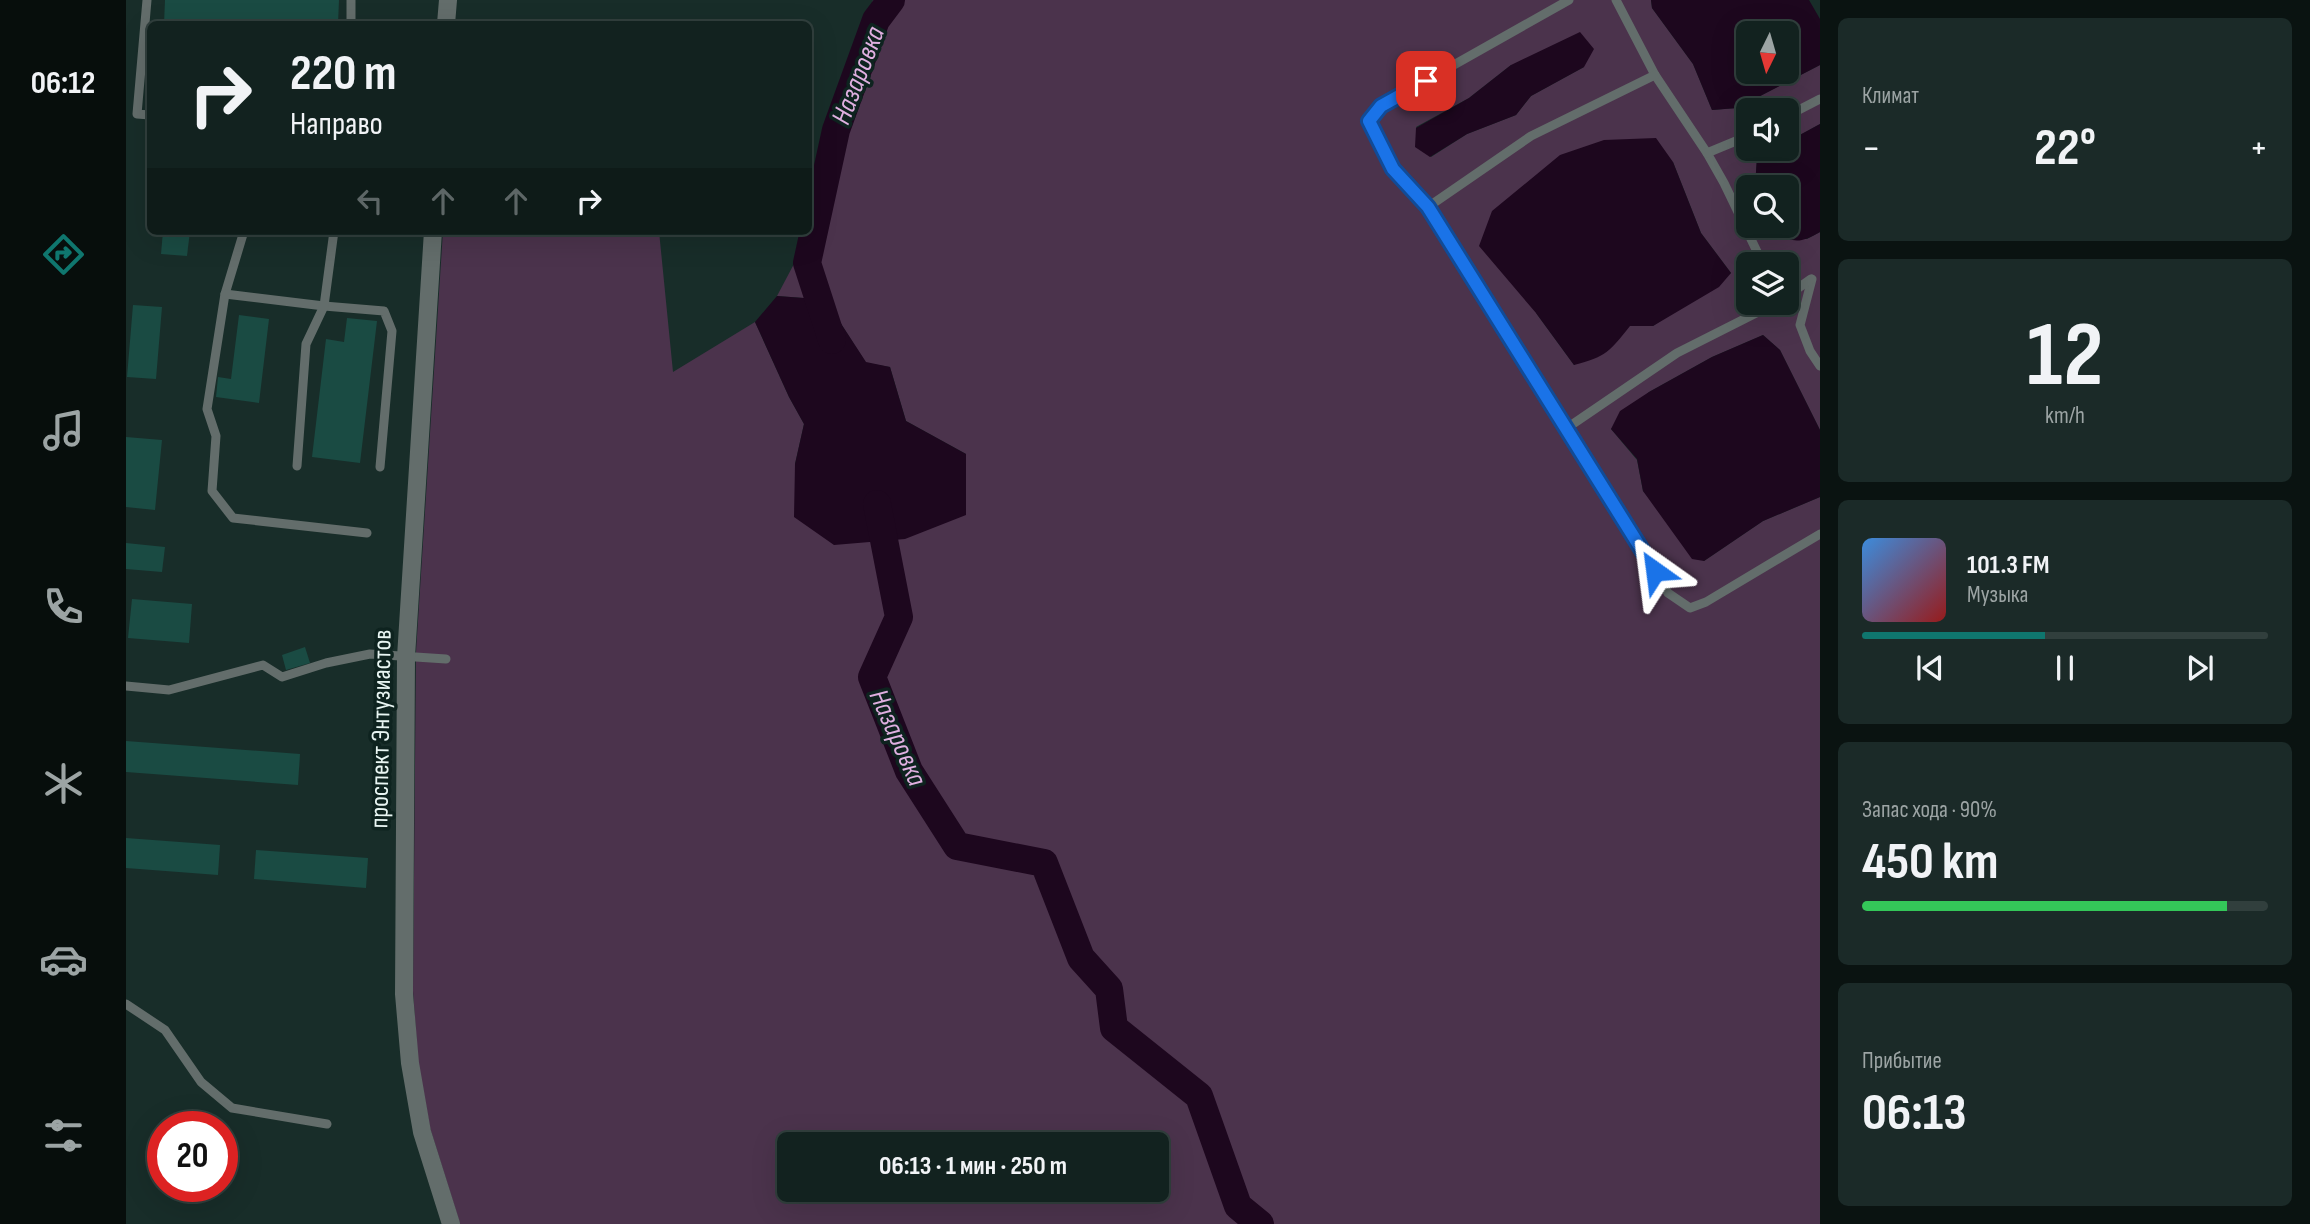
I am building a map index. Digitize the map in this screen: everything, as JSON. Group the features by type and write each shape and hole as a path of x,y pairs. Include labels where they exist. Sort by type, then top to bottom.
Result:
{"street":[{"path":"446,21 448,0"},
{"name":"проспект Энтузиастов","path":"432,235 406,657 404,994 410,1063 422,1132 451,1224"}],"lane":[{"path":"147,0 137,114 147,115"},
{"path":"351,0 351,21"},
{"path":"1569,0 1381,106 1369,121 1393,169 1428,207 1668,593 1690,608 1706,602 1820,534"},
{"path":"1616,0 1655,75 1724,183 1757,252"},
{"path":"1428,207 1531,136 1655,75"},
{"path":"1799,110 1820,99"},
{"path":"1707,153 1736,141"},
{"path":"243,235 225,294 207,409 216,436 212,491 233,518 367,533"},
{"path":"297,466 306,344 324,306 333,235"},
{"path":"1799,288 1812,279 1800,325 1810,351 1820,366"},
{"path":"225,294 384,311 392,331 380,467"},
{"path":"1567,428 1677,353 1752,315"},
{"path":"126,686 169,690 263,665 282,677 326,663 370,654 446,659"},
{"path":"126,1004 165,1030 201,1082 232,1108 327,1124"}],"shaded area":[{"path":"873,0 1651,0 1652,8 1693,64 1712,110 1736,108 1736,161 1757,161 1756,175 1736,175 1736,238 1807,239 1820,232 1820,430 1780,350 1763,335 1712,357 1649,392 1611,429 1637,460 1643,491 1704,561 1763,521 1820,497 1820,1224 460,1224 430,1128 418,1061 413,991 416,652 443,235 659,235 673,372 755,322 804,424 795,464 966,454 906,421 890,367 866,363 838,319 817,299 777,296 795,262 800,235 812,235 812,177 824,124","holes":["1511,65 1584,67 1531,96 1516,115 1467,134 1431,157 1416,127 1469,98","1673,162 1701,233 1731,273 1653,326 1630,325 1574,365 1536,313"]},
{"path":"1651,0 1809,0 1820,19 1820,65 1799,76 1799,21 1736,21 1736,84 1783,84 1756,98 1736,98 1736,108 1712,110 1693,64 1652,8"},
{"path":"1580,32 1594,49 1584,67 1531,96 1516,115 1467,134 1430,157 1415,147 1416,128 1469,98 1511,65"},
{"path":"1820,65 1820,124 1799,135 1799,98 1756,98 1783,84 1799,84 1799,76"},
{"path":"1820,124 1820,232 1803,240 1785,238 1799,238 1799,175 1756,175 1757,161 1799,161 1799,135"},
{"path":"1656,138 1673,162 1701,233 1731,273 1719,287 1653,326 1630,326 1606,352 1574,365 1536,313 1479,246 1492,211 1560,155 1604,140"},
{"path":"777,296 817,299 838,319 866,362 890,367 906,421 966,454 966,515 905,539 834,545 794,517 795,464 804,424 755,322"},
{"path":"1763,335 1780,350 1820,430 1820,497 1763,521 1704,561 1692,559 1643,491 1637,459 1611,429 1620,411 1649,392 1712,357"}],"building":[{"path":"165,0 339,0 338,21 164,21"},
{"path":"163,235 190,235 187,256 161,254"},
{"path":"133,305 162,307 156,379 127,377"},
{"path":"239,315 269,319 259,403 216,397 218,377 231,379"},
{"path":"347,318 377,321 360,463 312,457 326,339 344,342"},
{"path":"126,437 162,440 155,510 126,507"},
{"path":"126,543 165,547 162,572 126,569"},
{"path":"132,599 192,604 189,643 128,638"},
{"path":"305,647 310,663 286,670 282,655"},
{"path":"126,741 300,754 298,785 126,772"},
{"path":"126,838 220,845 218,875 126,868"},
{"path":"256,850 368,858 366,888 254,879"}],"waterway":[{"name":"Назаровка","path":"832,340 807,263 836,130 876,20 891,0"},
{"name":"Назаровка","path":"877,504 899,617 872,677 909,771 957,846 1044,863 1081,958 1109,989 1114,1028 1199,1096 1238,1206 1260,1224"}],"route":[{"path":"1426,81 1381,106 1369,121 1393,169 1428,207 1655,571"}]}
